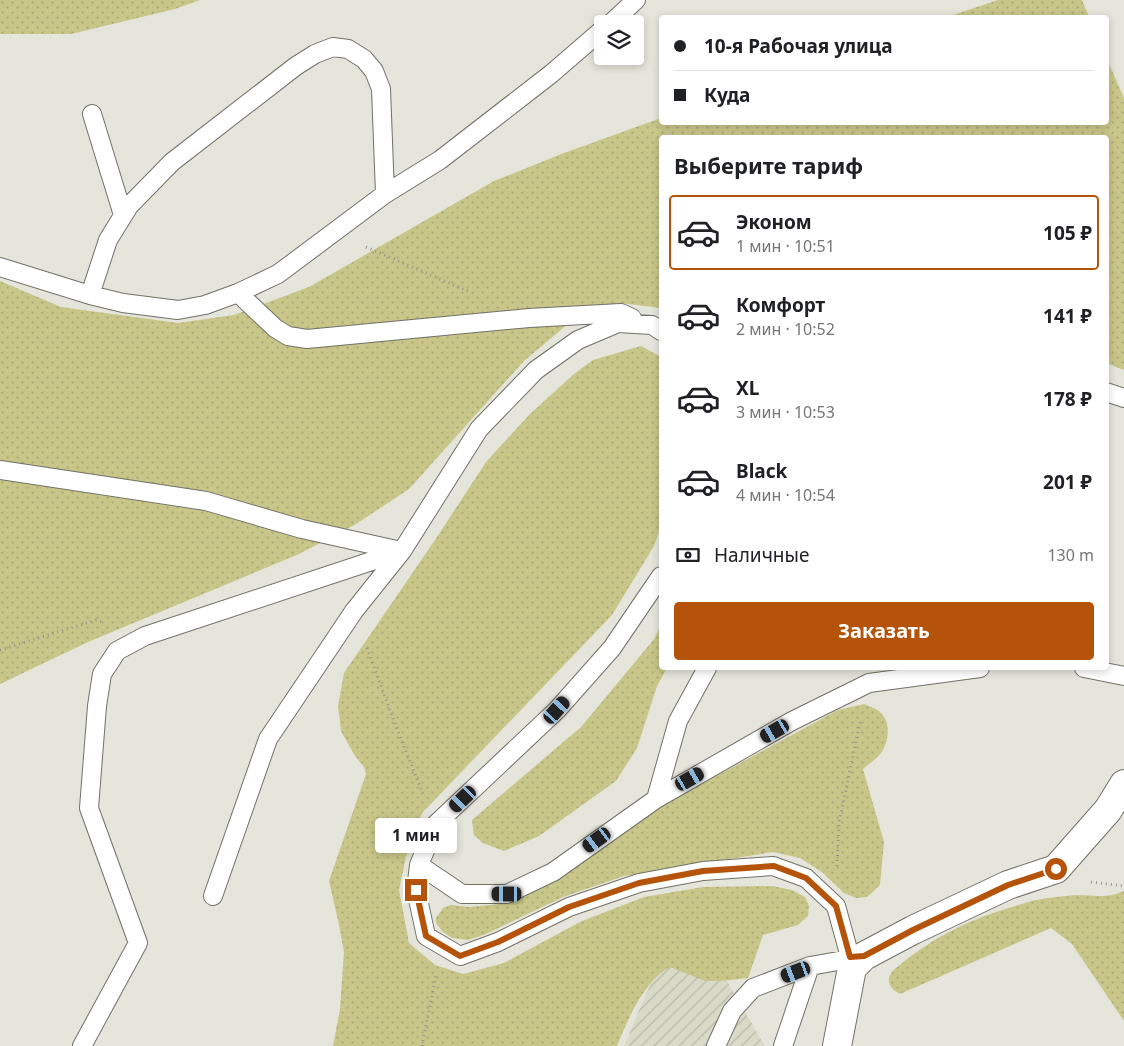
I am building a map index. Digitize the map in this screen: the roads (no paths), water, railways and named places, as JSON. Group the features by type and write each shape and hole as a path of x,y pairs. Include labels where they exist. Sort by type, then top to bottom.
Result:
{"street":[{"path":"837,1046 852,968 857,957 1008,885 1056,869 1108,810 1124,784"}],"lane":[{"path":"620,15 636,0"},
{"path":"0,268 123,303 178,310 205,305 238,293 278,274 385,194 440,160 551,74 594,37"},
{"path":"90,295 108,240 122,215 172,162 296,66 315,54 333,47 348,49 364,59 374,71 381,88 385,194"},
{"path":"92,114 122,215"},
{"path":"238,293 275,328 288,336 307,339 529,318 621,313 656,328"},
{"path":"213,896 268,739 354,611 402,551 479,429 536,370 578,340 618,323 656,328"},
{"path":"1109,393 1124,398"},
{"path":"0,470 206,501 302,529 402,551"},
{"path":"82,1046 138,943 89,808 97,706 102,674 117,651 145,636 402,551"},
{"path":"659,579 612,648 557,710 436,824 419,865 416,890 426,936 460,956 498,942 569,907 639,883 703,871 774,866 806,878 836,906 857,957 810,966 753,988 732,1011 716,1046"},
{"path":"656,799 678,720 705,670"},
{"path":"419,865 462,894 507,894 553,872 656,799 792,721 869,682 964,670"},
{"path":"1094,670 1124,676"},
{"path":"783,1046 810,966"}]}
